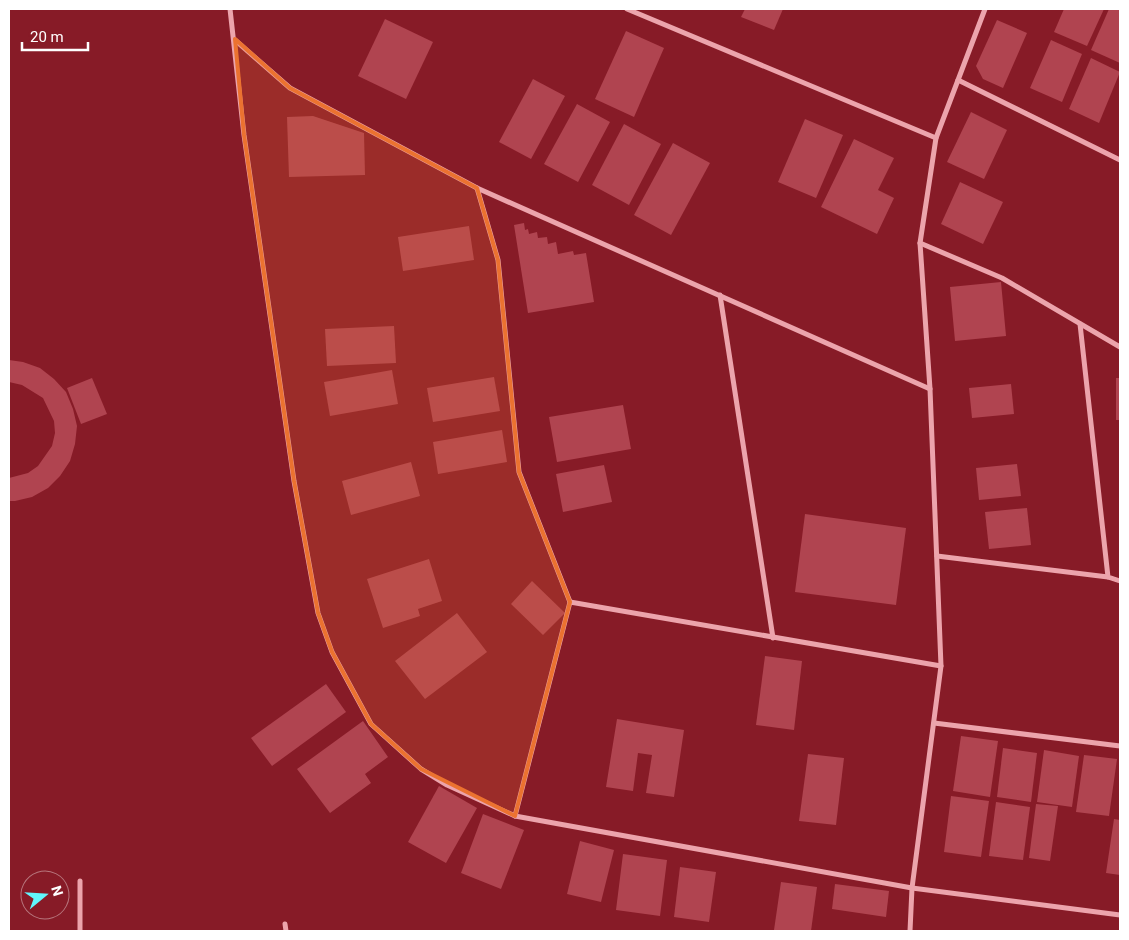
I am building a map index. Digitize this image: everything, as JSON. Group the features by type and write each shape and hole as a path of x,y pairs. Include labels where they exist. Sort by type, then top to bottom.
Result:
{"street":[{"path":"230,9 235,39 244,135 295,489 318,613 350,686 371,724 421,769 447,785 515,816 912,888 1120,915"},
{"path":"627,9 637,11 936,138"},
{"path":"910,931 912,888 941,666 930,389 920,243 936,138 985,9"},
{"path":"235,39 290,88 477,188 930,389"},
{"path":"958,80 1120,160"},
{"path":"477,188 498,260 519,472 570,602 515,816"},
{"path":"920,243 1002,278 1120,346"},
{"path":"720,295 773,638"},
{"path":"1080,324 1108,576"},
{"path":"937,556 1108,576 1120,581"},
{"path":"570,602 941,666"},
{"path":"934,723 1120,746"},
{"path":"80,881 80,931"},
{"path":"285,924 286,931"}],"highlighted area":[{"path":"235,39 290,88 477,188 498,260 519,472 570,602 515,816 421,769 371,724 332,652 318,613 294,481 244,135"}],"building":[{"path":"745,9 783,9 774,30 741,17"},
{"path":"1064,9 1104,9 1087,46 1054,32"},
{"path":"1109,9 1120,9 1120,63 1091,50"},
{"path":"385,19 433,42 406,99 358,76"},
{"path":"997,20 1027,33 1003,88 983,79 976,66"},
{"path":"626,31 664,48 634,117 595,99"},
{"path":"1051,40 1082,54 1062,102 1030,88"},
{"path":"1091,58 1120,72 1099,123 1069,109"},
{"path":"533,79 565,96 531,159 499,142"},
{"path":"577,104 610,122 578,182 544,164"},
{"path":"971,112 1007,130 984,179 947,162"},
{"path":"313,116 364,133 365,175 289,177 287,117"},
{"path":"805,119 843,135 816,198 778,182"},
{"path":"624,124 661,144 629,205 592,185"},
{"path":"854,139 894,158 878,190 894,198 877,234 821,207"},
{"path":"673,143 710,163 671,235 634,215"},
{"path":"960,182 1003,202 983,244 941,224"},
{"path":"524,223 525,230 528,229 529,234 537,232 538,238 547,237 548,244 556,242 558,254 573,251 574,255 586,253 594,302 528,313 514,225"},
{"path":"469,226 474,260 403,271 398,237"},
{"path":"1001,282 1006,336 955,341 950,287"},
{"path":"394,326 396,363 327,366 325,329"},
{"path":"9,360 23,362 40,368 54,379 66,392 77,426 75,444 70,461 60,476 48,488 32,497 15,501 9,501 9,478 28,473 38,466 52,446 55,433 54,421 43,398 22,385 9,382"},
{"path":"392,370 398,404 330,416 324,382"},
{"path":"494,377 500,411 433,422 427,388"},
{"path":"92,378 107,414 81,424 67,388"},
{"path":"1116,378 1120,378 1120,420 1116,420"},
{"path":"1011,384 1014,414 972,418 969,388"},
{"path":"623,405 631,449 557,462 549,417"},
{"path":"502,430 507,462 438,474 433,442"},
{"path":"411,462 420,496 351,515 342,481"},
{"path":"1017,464 1021,496 979,500 976,468"},
{"path":"604,465 612,502 563,512 556,474"},
{"path":"1027,508 1031,545 989,549 985,512"},
{"path":"805,514 906,528 896,605 795,592"},
{"path":"429,559 442,601 418,609 420,616 383,628 367,579"},
{"path":"532,581 565,613 543,635 511,604"},
{"path":"457,613 487,652 425,699 395,661"},
{"path":"765,656 802,661 794,730 756,725"},
{"path":"326,684 346,712 272,766 251,738"},
{"path":"617,719 684,730 674,797 646,793 652,755 638,753 633,791 606,787"},
{"path":"363,721 388,757 365,774 371,783 330,813 297,769"},
{"path":"961,736 998,741 990,797 953,791"},
{"path":"1003,748 1037,753 1031,802 997,797"},
{"path":"1044,750 1079,756 1072,807 1037,802"},
{"path":"808,754 844,758 836,825 799,821"},
{"path":"1084,755 1117,759 1109,816 1076,812"},
{"path":"439,786 477,808 446,863 408,842"},
{"path":"951,796 989,801 981,857 944,852"},
{"path":"996,802 1030,807 1023,860 989,856"},
{"path":"1036,804 1058,806 1050,861 1029,858"},
{"path":"483,814 524,830 501,889 461,873"},
{"path":"1114,819 1120,820 1120,875 1106,873"},
{"path":"580,841 614,850 601,902 567,894"},
{"path":"623,854 667,860 660,916 616,910"},
{"path":"680,867 716,872 709,922 674,917"},
{"path":"781,882 817,887 811,931 774,930"},
{"path":"835,884 889,891 886,917 832,909"}]}
